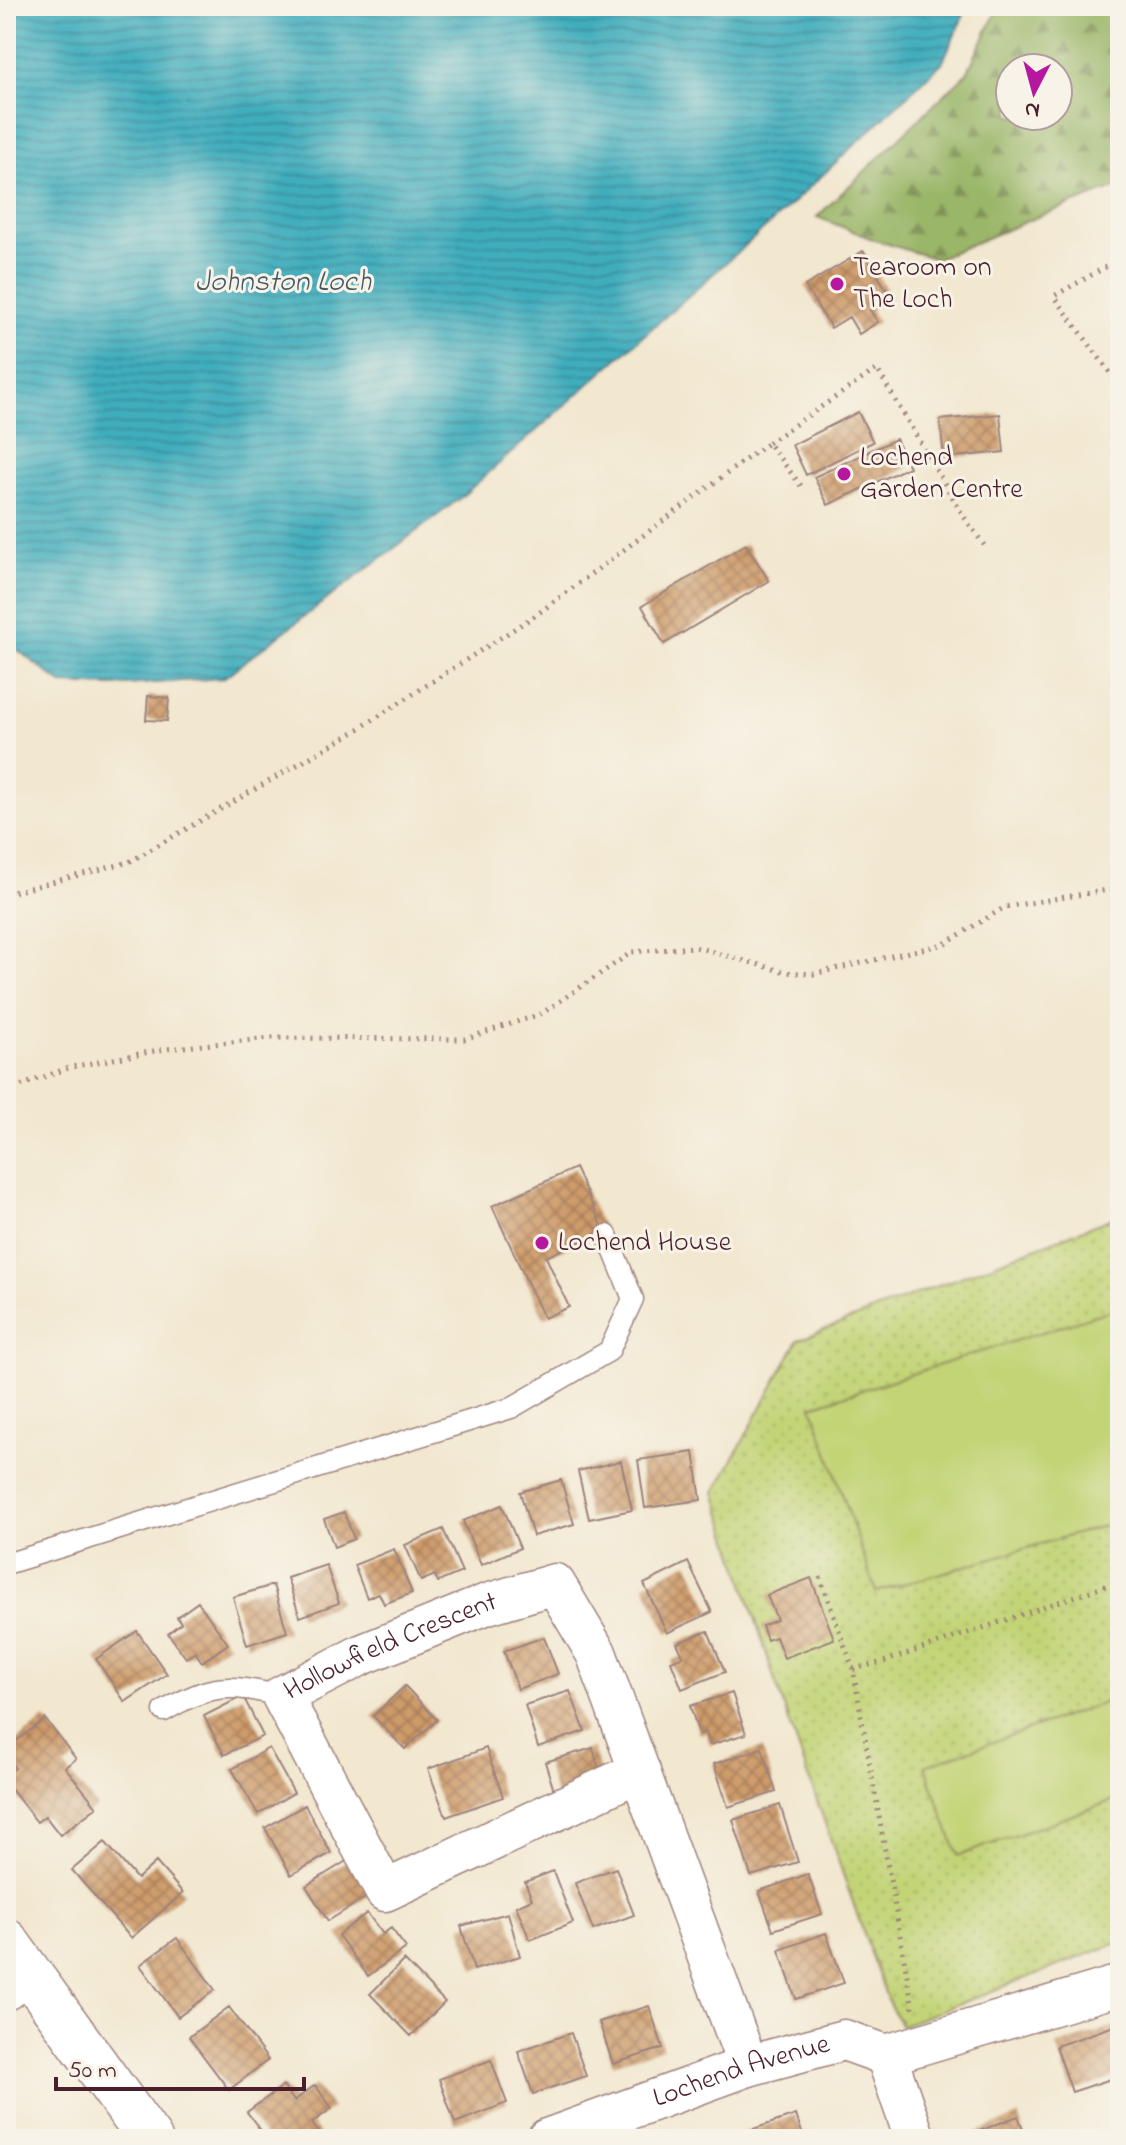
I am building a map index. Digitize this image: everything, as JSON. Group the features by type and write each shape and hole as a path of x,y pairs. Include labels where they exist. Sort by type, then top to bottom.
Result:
{"main road":[{"path":"6,1941 22,1992 150,2139"}],"street":[{"name":"Hollowfield Crescent","path":"640,1771 385,1891 282,1696 375,1649 487,1604 555,1584 596,1653 640,1771 748,2066"},
{"path":"915,2139 900,2051 1120,1985"},
{"name":"Lochend Avenue","path":"547,2139 748,2066 844,2040 900,2051"}],"lane":[{"path":"6,1564 511,1408 609,1351 633,1299 607,1235"},
{"path":"164,1711 212,1689 228,1686 282,1696"}],"path":[{"path":"1120,259 1054,296 1120,386"},
{"path":"6,894 129,862 354,732 536,615 768,443 877,369 964,517 987,549"},
{"path":"768,443 802,487"},
{"path":"6,1091 71,1067 165,1049 270,1038 465,1039 541,1014 632,952 695,947 785,972 813,974 944,944 1005,907 1120,888"},
{"path":"820,1577 853,1669 916,2022 900,2051"},
{"path":"853,1669 883,1662 1120,1581"}],"green space":[{"path":"999,6 1120,6 1120,186 936,259 817,217 967,73"},
{"path":"1120,1215 1120,1942 901,2026 887,1999 777,1687 715,1492 798,1340"},
{"path":"1120,1307 1120,1521 876,1592 812,1406"},
{"path":"1120,1697 1120,1798 958,1856 925,1766"}],"water":[{"name":"Johnston Loch","path":"6,6 968,6 942,63 782,213 459,499 223,678 112,686 62,684 6,641"}],"building":[{"path":"863,251 891,297 870,310 878,322 859,334 849,317 831,328 805,286"},
{"path":"858,412 873,442 806,475 792,445"},
{"path":"1000,414 1004,452 944,458 940,420"},
{"path":"896,439 909,467 828,505 814,477"},
{"path":"746,544 769,581 664,644 642,606"},
{"path":"148,696 169,698 167,721 146,720"},
{"name":"Lochend House","path":"575,1168 604,1230 546,1257 569,1307 544,1318 492,1206"},
{"path":"694,1452 701,1500 645,1508 638,1460"},
{"path":"621,1461 632,1510 589,1519 578,1471"},
{"path":"561,1480 574,1524 533,1536 520,1492"},
{"path":"502,1505 520,1548 481,1565 463,1521"},
{"path":"344,1512 354,1539 334,1547 324,1519"},
{"path":"443,1529 462,1572 438,1582 435,1575 421,1581 405,1545"},
{"path":"394,1549 412,1593 384,1604 379,1593 367,1598 354,1565"},
{"path":"688,1562 712,1612 667,1633 644,1584"},
{"path":"326,1565 339,1603 300,1617 287,1578"},
{"path":"811,1578 834,1639 784,1658 776,1637 767,1640 762,1626 777,1620 767,1595"},
{"path":"273,1585 287,1632 247,1645 233,1597"},
{"path":"198,1602 228,1644 202,1662 195,1652 186,1658 168,1633 181,1623 177,1617"},
{"path":"137,1631 167,1674 125,1702 96,1659"},
{"path":"708,1631 725,1672 682,1689 671,1661 683,1656 677,1643"},
{"path":"544,1637 558,1674 518,1689 504,1651"},
{"path":"405,1686 437,1720 405,1749 373,1716"},
{"path":"570,1691 585,1731 538,1747 525,1705"},
{"path":"732,1693 746,1734 710,1745 706,1732 699,1734 690,1706"},
{"path":"243,1696 263,1736 224,1755 204,1716"},
{"path":"45,1719 76,1759 65,1767 97,1807 60,1835 45,1816 37,1822 6,1783 6,1775 15,1768 6,1756 6,1749"},
{"path":"269,1748 294,1793 258,1814 232,1769"},
{"path":"486,1748 503,1797 446,1817 428,1769"},
{"path":"593,1748 603,1784 556,1797 545,1762"},
{"path":"762,1748 776,1792 728,1807 714,1764"},
{"path":"305,1805 331,1853 291,1875 265,1828"},
{"path":"780,1805 798,1862 751,1876 733,1820"},
{"path":"105,1842 137,1879 156,1862 183,1893 131,1938 72,1870"},
{"path":"348,1860 370,1895 328,1921 306,1886"},
{"path":"616,1868 634,1915 593,1930 575,1883"},
{"path":"553,1871 573,1923 530,1940 516,1906 532,1899 525,1882"},
{"path":"808,1874 822,1914 773,1930 759,1891"},
{"path":"367,1913 383,1934 391,1928 406,1948 368,1976 338,1935"},
{"path":"508,1913 520,1956 474,1970 461,1926"},
{"path":"826,1933 844,1983 796,1999 779,1950"},
{"path":"177,1938 215,1990 178,2017 140,1965"},
{"path":"404,1960 445,2002 411,2036 370,1994"},
{"path":"649,2006 663,2048 613,2064 599,2022"},
{"path":"229,2007 268,2060 229,2090 189,2037"},
{"path":"1120,2024 1120,2076 1072,2092 1056,2046"},
{"path":"571,2033 586,2076 533,2094 518,2051"},
{"path":"491,2060 507,2103 455,2123 439,2079"},
{"path":"315,2085 332,2108 312,2123 323,2139 267,2139 247,2112 283,2086 294,2101"},
{"path":"796,2115 804,2139 726,2139 726,2138"},
{"path":"1018,2116 1027,2139 977,2139 974,2133"}],"place":[{"name":"Tearoom on The Loch","path":"837,284"},
{"name":"Lochend Garden Centre","path":"844,474"},
{"name":"Lochend House","path":"542,1243"}]}
